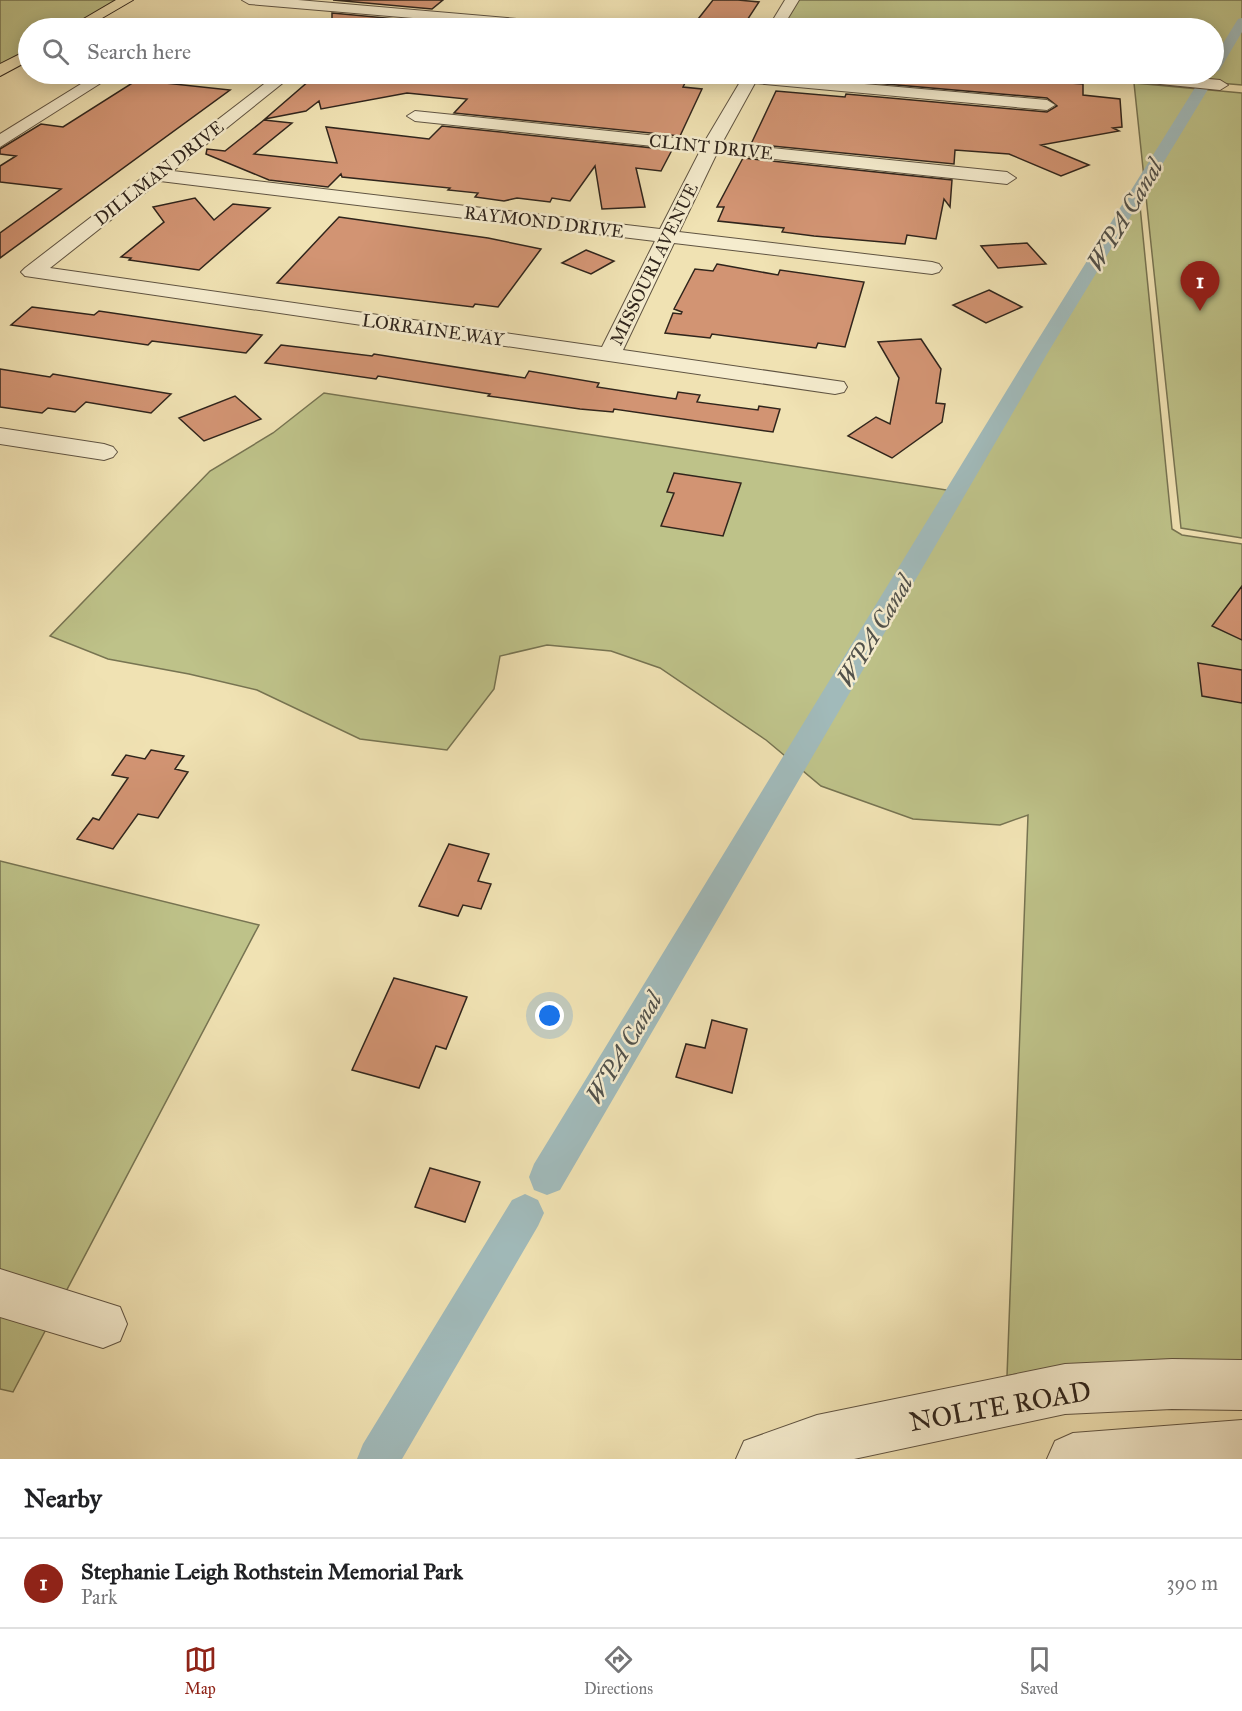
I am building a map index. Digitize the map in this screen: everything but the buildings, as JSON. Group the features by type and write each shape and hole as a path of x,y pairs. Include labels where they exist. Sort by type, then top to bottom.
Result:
{"main road":[{"path":"93,18 126,0"},
{"path":"0,71 18,61"}],"street":[{"path":"249,0 459,18"},
{"path":"781,18 792,0"},
{"path":"0,142 91,84"},
{"name":"DILLMAN DRIVE","path":"32,272 273,84"},
{"name":"MISSOURI AVENUE","path":"609,355 711,146 747,84"},
{"path":"816,84 1047,105"},
{"path":"1210,84 1220,85"},
{"name":"CLINT DRIVE","path":"415,116 1007,178"},
{"name":"RAYMOND DRIVE","path":"156,176 932,268"},
{"name":"LORRAINE WAY","path":"32,272 835,387"},
{"path":"0,436 104,452"},
{"path":"0,1293 103,1324"},
{"name":"NOLTE ROAD","path":"762,1459 817,1441 1065,1389 1172,1384 1242,1385"},
{"path":"1073,1459 1242,1446"}],"green space":[{"path":"0,0 120,0 87,18 18,18 18,57 0,67"},
{"path":"797,0 1242,0 1242,85 1224,83 1224,18 787,18"},
{"path":"1134,84 1242,93 1242,538 1181,528"},
{"path":"1139,196 1172,529 1182,535 1242,544 1242,1360 1124,1362 1066,1367 1007,1376 1028,815 1000,825 913,819 821,786 766,740 660,668 611,651 547,645 500,656 494,689 447,750 360,739 257,690 189,674 108,659 50,636 210,471 273,433 324,393 959,492"},
{"path":"0,861 259,925 13,1392 0,1389"}],"waterway":[{"name":"WPA Canal","path":"1224,52 1242,22"},
{"name":"WPA Canal","path":"547,1177 1038,354 1203,86"},
{"name":"WPA Canal","path":"378,1459 525,1213"}],"place":[{"name":"Stephanie Leigh Rothstein Memorial Park","path":"1200,311"}]}
